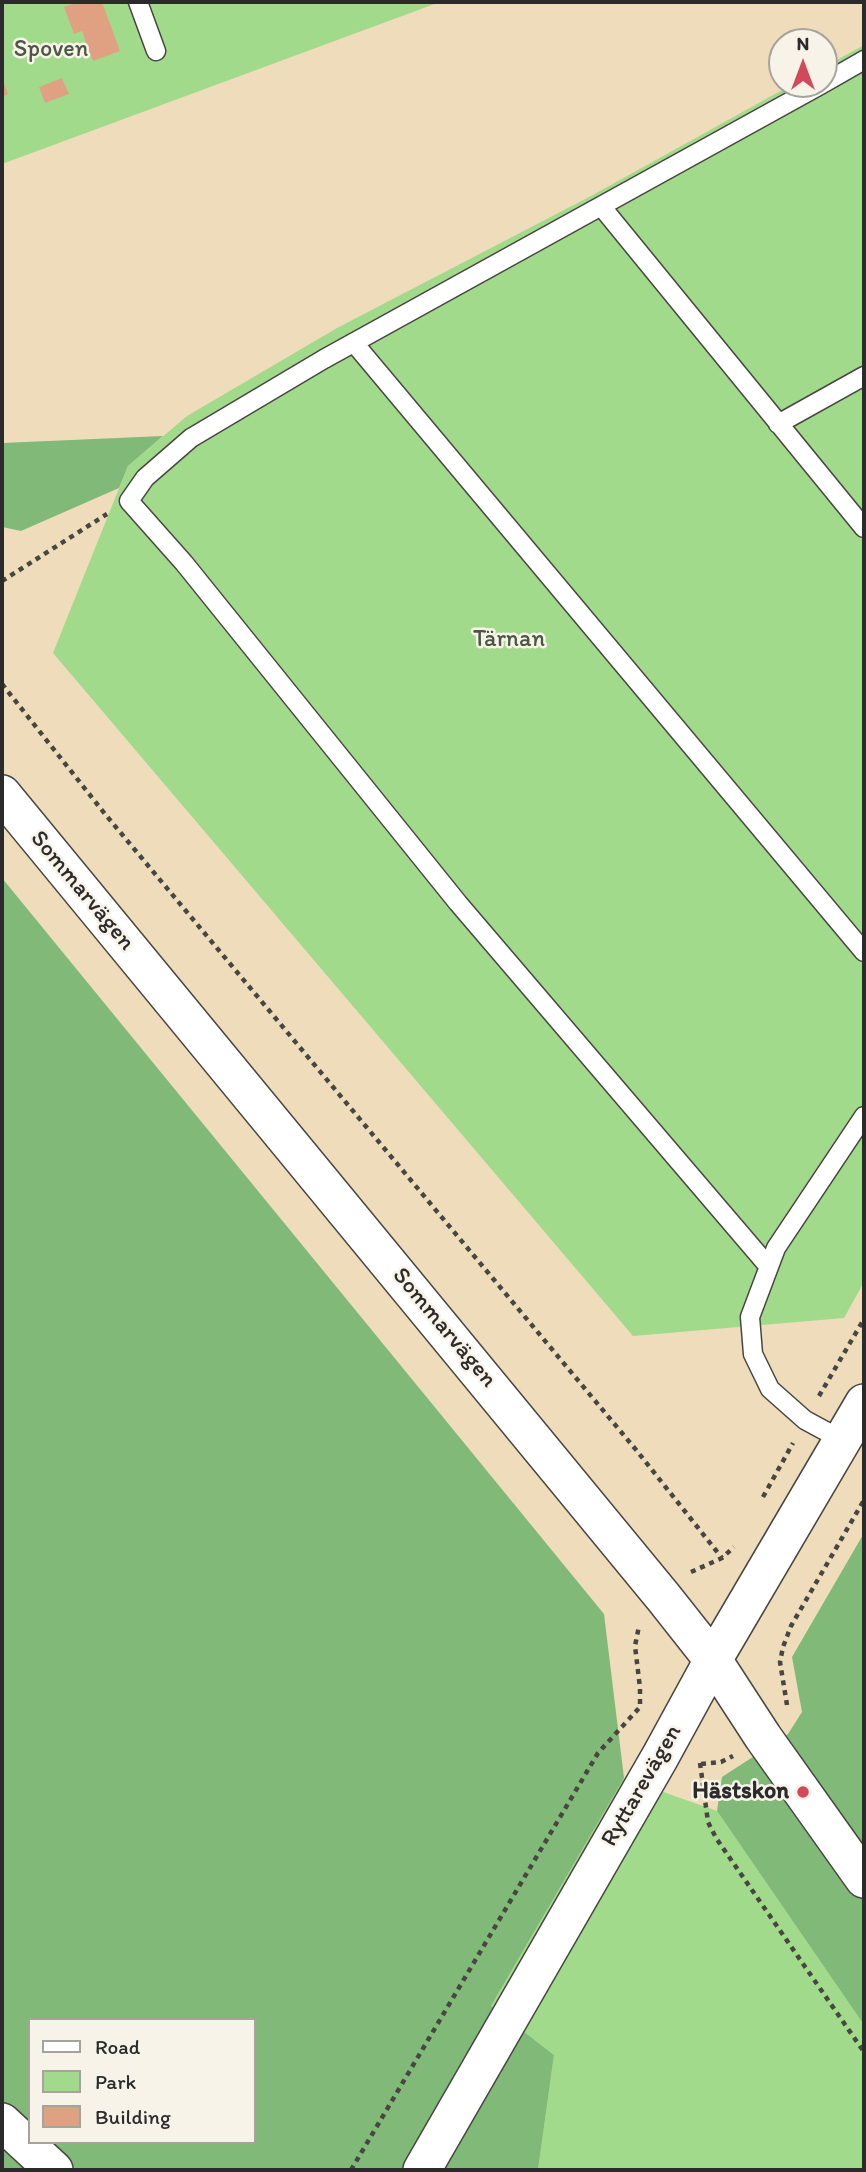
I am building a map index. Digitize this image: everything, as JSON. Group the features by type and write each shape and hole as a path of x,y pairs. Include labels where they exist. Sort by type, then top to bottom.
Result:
{"street":[{"name":"Sommarvägen","path":"2,794 664,1598 713,1660 763,1737 864,1879"},
{"name":"Ryttarevägen","path":"422,2170 713,1660 864,1403"},
{"path":"2,2122 54,2170"}],"lane":[{"path":"138,2 156,51"},
{"path":"838,75 864,60"},
{"path":"769,1267 458,903 184,563 129,501 145,478 191,438 796,98"},
{"path":"601,206 864,528"},
{"path":"354,344 864,952"},
{"path":"778,424 864,376"},
{"path":"842,1440 805,1420 770,1389 753,1353 750,1317 776,1248 864,1116"}],"path":[{"path":"2,581 129,501"},
{"path":"2,684 114,824 628,1440 722,1558"},
{"path":"864,1500 791,1626 783,1647 780,1662 787,1707 784,1722 721,1762 701,1764 708,1822 716,1838 864,2052"},
{"path":"351,2170 598,1753 640,1707 635,1646 637,1630 645,1616 664,1598"}],"green space":[{"name":"Spoven","path":"2,2 440,2 2,164"},
{"name":"Tärnan","path":"864,45 864,1282 844,1318 633,1336 53,653 128,466 187,416 337,328 591,196 768,98 838,98 838,59"},
{"path":"163,436 128,466 119,488 21,531 2,527 2,443"},
{"path":"2,878 604,1614 624,1778 491,2006 554,2055 538,2170 2,2170"},
{"path":"864,1533 864,2025 717,1811 722,1777 788,1734 802,1712 792,1657"},
{"path":"624,1778 717,1811 864,2025 864,2170 538,2170 554,2055 491,2006"}],"building":[{"path":"78,2 102,2 120,51 93,61 82,31 74,34 64,7"},
{"path":"2,78 8,94 2,97"},
{"path":"62,78 69,94 45,103 39,87"}],"place":[{"name":"Hästskon","path":"803,1792"}]}
